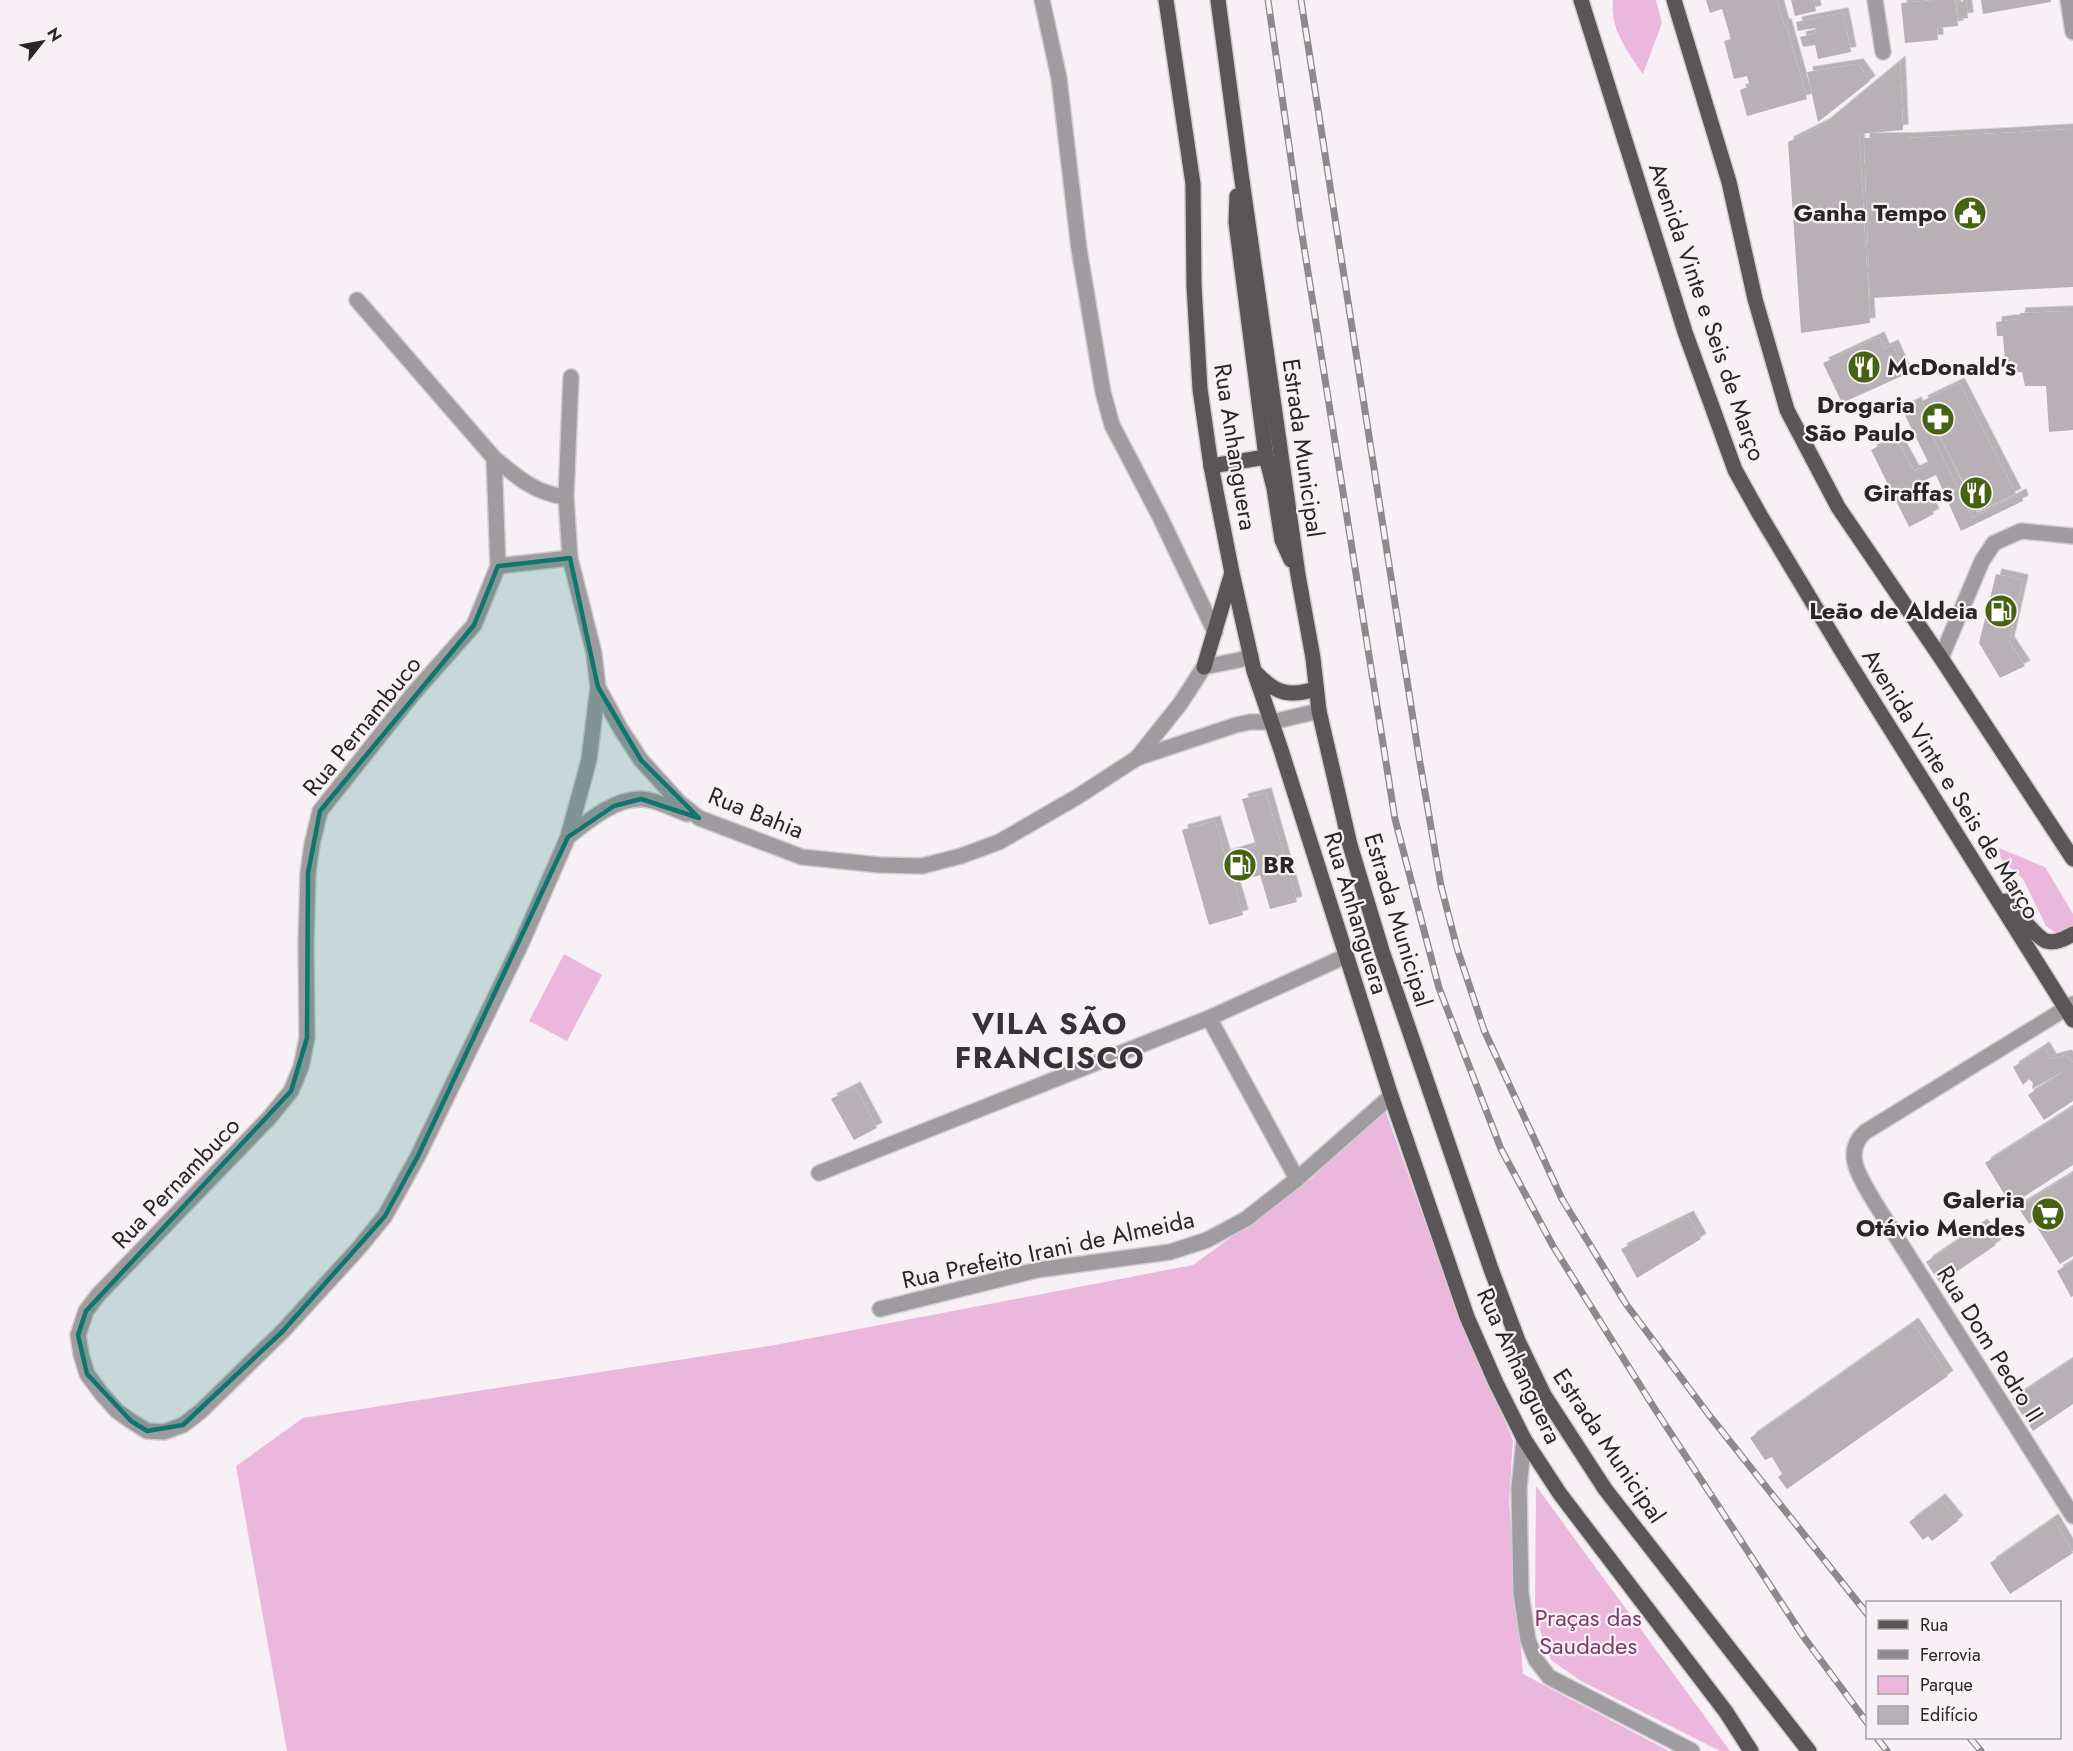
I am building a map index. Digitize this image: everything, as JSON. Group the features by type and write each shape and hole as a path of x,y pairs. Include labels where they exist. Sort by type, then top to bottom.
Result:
{"main road":[{"name":"Rua Anhanguera","path":"1166,0 1193,184 1194,286 1200,389 1211,466 1232,573 1252,664 1391,1096 1467,1317 1524,1439 1560,1494 1726,1712 1751,1751"},
{"name":"Estrada Municipal","path":"1218,0 1319,711 1350,846 1382,951 1518,1341 1544,1395 1605,1489 1809,1751"},
{"name":"Avenida Vinte e Seis de Março","path":"1581,0 1684,332 1735,470 1775,542 1846,658 1986,882 2071,1011"},
{"path":"1674,0 1729,182 1755,299 1787,410 1838,507 1941,658 2073,859"},
{"path":"1240,166 1236,222 1266,458 1274,488 1282,540 1298,575"},
{"path":"1211,466 1266,458"},
{"path":"1204,667 1232,573"},
{"path":"1252,664 1269,687 1292,694 1316,689"},
{"path":"1986,882 2039,937 2046,941 2061,940 2073,934"}],"street":[{"path":"1042,0 1060,86 1080,249 1103,392 1112,425 1215,632"},
{"path":"1875,0 1883,52"},
{"path":"2068,0 2073,32"},
{"path":"357,300 494,458 521,481 537,490 549,495 566,497"},
{"name":"Rua Bahia","path":"571,377 566,497 570,558 594,653 598,687 620,728 641,760 679,802 699,818 802,857 880,865 922,866 961,856 999,842 1077,797 1137,758"},
{"name":"Rua Pernambuco","path":"494,458 498,566 474,625 413,694 320,811 308,873 307,1038 301,1067 291,1091 269,1118 98,1295 86,1311 78,1335 87,1374 100,1393 131,1422 147,1431 164,1432 183,1425 192,1418 283,1331 385,1216 418,1156 522,942 568,837 589,760 598,687"},
{"path":"1941,658 1982,561 1994,543 2021,531 2042,531 2073,536"},
{"path":"498,566 570,558"},
{"path":"1137,758 1180,704 1204,667 1239,660 1252,664"},
{"path":"1137,758 1236,725 1250,722 1272,722 1319,711"},
{"name":"Rua Pernambuco","path":"568,837 600,813 629,801 641,799 699,818"},
{"path":"819,1173 1209,1018 1346,956"},
{"name":"Rua Dom Pedro II","path":"2071,1011 1865,1132 1856,1140 1853,1155 1858,1173 1967,1351 2073,1516"},
{"path":"1209,1018 1297,1179"},
{"name":"Rua Prefeito Irani de Almeida","path":"880,1309 1037,1270 1170,1252 1207,1240 1246,1219 1297,1179 1391,1096"},
{"path":"1524,1439 1519,1488 1521,1593 1528,1640 1536,1660 1549,1677 1692,1751"}],"highlighted area":[{"path":"570,558 598,687 641,760 699,818 641,799 614,806 568,837 418,1156 385,1216 283,1331 183,1425 147,1431 131,1421 87,1374 78,1335 86,1311 291,1091 307,1038 308,873 320,811 474,625 498,566"}],"green space":[{"path":"1613,0 1656,0 1662,23 1643,74 1617,30"},
{"path":"1999,848 2045,867 2073,914 2073,926 2061,936 2046,926 2023,879 2001,859"},
{"path":"564,954 602,975 567,1041 529,1021"},
{"path":"1385,1110 1452,1297 1513,1440 1509,1501 1523,1674 1669,1751 287,1751 236,1466 303,1418 775,1345 1193,1265 1310,1180"},
{"name":"Praças das Saudades","path":"1536,1486 1730,1751 1720,1751 1581,1681 1551,1660 1535,1617"}],"building":[{"path":"1706,0 1777,0 1807,99 1747,116 1740,90 1750,86 1747,76 1734,79 1724,41 1731,39 1722,9 1710,13"},
{"path":"1791,0 1814,0 1816,11 1795,16"},
{"path":"1955,0 1958,26 1937,28 1938,40 1905,43 1901,3"},
{"path":"1981,0 2051,0 2051,2 1983,14"},
{"path":"1966,1 1968,18 1959,19 1957,2"},
{"path":"1843,13 1851,52 1818,59 1815,45 1803,47 1800,37 1816,33 1815,28 1798,31 1796,22"},
{"path":"1900,61 1903,130 1859,134 1870,323 1801,333 1788,142 1824,124"},
{"path":"1858,64 1870,81 1818,122 1807,72"},
{"name":"Ganha Tempo","path":"2073,129 2073,287 1870,298 1864,138 1908,138"},
{"path":"2073,311 2073,430 2049,432 2046,386 2025,386 2022,372 2013,373 2013,361 2005,362 2003,336 1997,336 1996,322 2019,319 2020,313"},
{"name":"McDonald's","path":"1879,337 1884,349 1893,345 1904,370 1900,372 1902,376 1842,403 1823,363"},
{"path":"1959,383 2016,494 1978,512 1922,401"},
{"path":"1916,402 1972,518 2021,494 2023,501 1961,531 1936,475 1919,483 1934,514 1909,527 1871,450 1895,437 1914,471 1929,464 1902,409"},
{"name":"Leão de Aldeia","path":"1996,574 2023,580 2009,642 2025,666 2000,678 1979,643"},
{"name":"BR","path":"1266,793 1297,902 1270,909 1260,875 1234,883 1243,915 1209,925 1182,830 1215,821 1225,855 1256,846 1242,799"},
{"path":"2044,1047 2051,1059 2066,1055 2073,1062 2073,1101 2044,1120 2028,1095 2069,1068 2032,1089 2033,1083 2029,1079 2023,1085 2013,1067"},
{"path":"855,1087 877,1128 854,1140 831,1099"},
{"path":"2073,1107 2073,1165 2011,1205 1985,1163"},
{"name":"Galeria Otávio Mendes","path":"2073,1173 2073,1256 2060,1264 2033,1221 2029,1224 2018,1207"},
{"path":"1688,1216 1701,1239 1637,1278 1621,1249"},
{"path":"1982,1224 1996,1245 1940,1283 1926,1262"},
{"path":"2073,1261 2073,1296 2071,1297 2057,1271"},
{"path":"1913,1323 1948,1376 1787,1489 1778,1477 1782,1474 1772,1457 1765,1460 1750,1438"},
{"path":"2073,1359 2073,1404 2033,1431 2012,1399"},
{"path":"1940,1499 1958,1521 1932,1541 1928,1536 1923,1540 1909,1522"},
{"path":"2053,1519 2073,1553 2010,1594 1990,1563"}],"railway":[{"path":"1268,0 1301,228 1395,819 1439,988 1501,1149 1553,1246 1653,1406 1803,1636 1866,1721"},
{"path":"1301,0 1441,886 1457,948 1484,1030 1562,1199 1626,1304 1709,1415 1866,1612"},
{"path":"1878,1739 1887,1751"},
{"path":"1971,1739 1981,1751"}],"place":[{"name":"Ganha Tempo","path":"1970,213"},
{"name":"McDonald's","path":"1864,367"},
{"name":"Drogaria São Paulo","path":"1938,419"},
{"name":"Giraffas","path":"1976,493"},
{"name":"Leão de Aldeia","path":"2001,611"},
{"name":"BR","path":"1240,865"},
{"name":"Galeria Otávio Mendes","path":"2048,1214"}],"district":[{"name":"VILA SÃO FRANCISCO","path":"1050,1041"}]}
